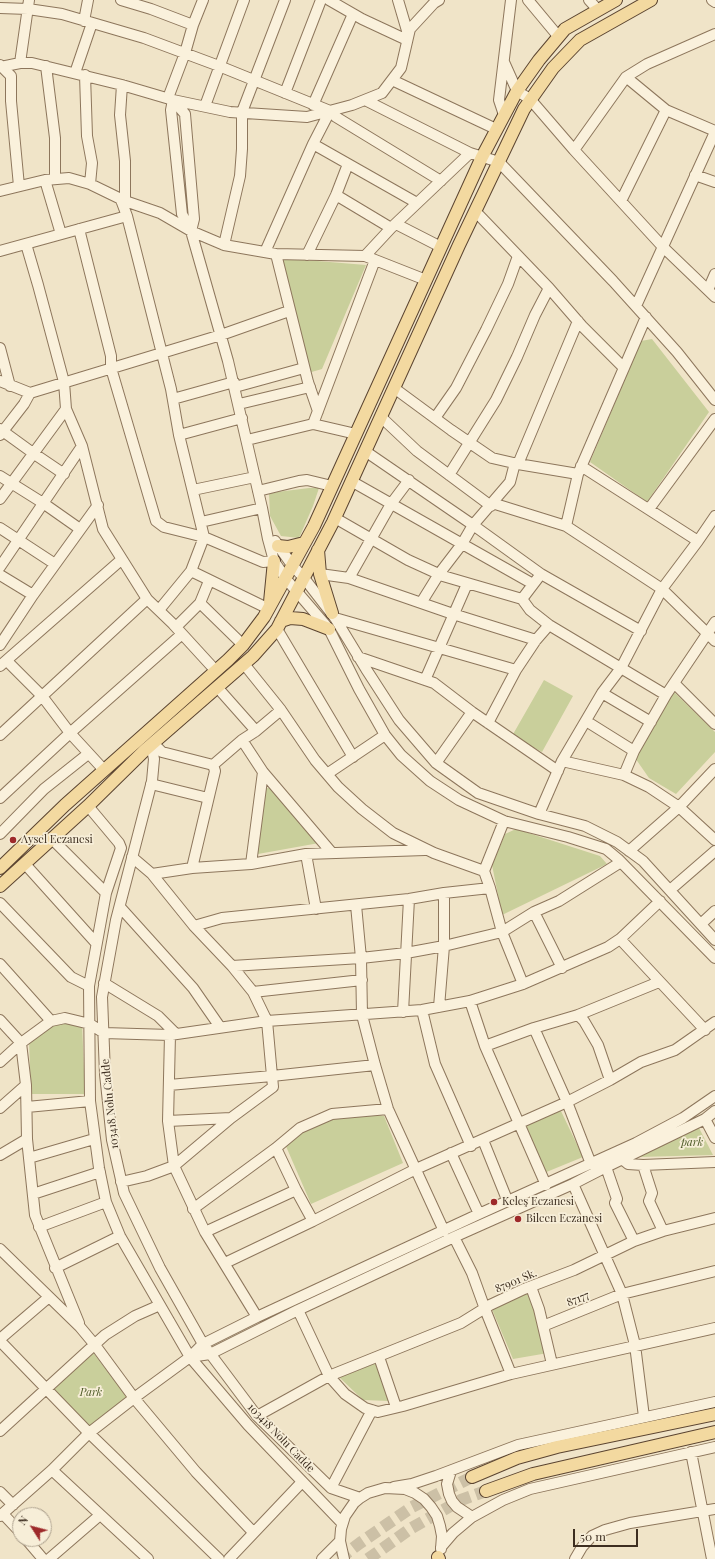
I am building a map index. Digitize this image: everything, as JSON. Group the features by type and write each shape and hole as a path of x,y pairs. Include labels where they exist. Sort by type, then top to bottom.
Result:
{"main road":[{"path":"0,868 104,770 216,671 243,645 269,609 286,579 332,486 482,157 517,91 539,60 565,28 616,0"},
{"path":"0,886 51,838 88,806 152,744 244,664 279,625 352,481 475,211 530,99 553,68 580,40 652,0"},
{"path":"278,546 288,547 304,543"},
{"path":"318,549 320,574 334,615"},
{"path":"269,609 274,561"},
{"path":"279,625 290,618 303,619 329,629"},
{"path":"472,1477 517,1458 557,1447 715,1414"},
{"path":"486,1491 533,1474 715,1432"}],"street":[{"path":"75,73 88,22 88,0"},
{"path":"121,0 153,4 193,25"},
{"path":"171,99 193,25 203,0"},
{"path":"205,106 244,0"},
{"path":"224,245 240,176 242,112 285,0"},
{"path":"285,93 321,0"},
{"path":"329,0 353,14 408,37"},
{"path":"398,0 408,37"},
{"path":"1,66 32,63 85,75 171,99 230,112 307,117 365,100 382,93 401,68 410,29 434,3 439,0"},
{"path":"504,114 499,100 510,0"},
{"path":"528,0 558,36"},
{"path":"590,0 598,10"},
{"path":"20,63 29,4"},
{"path":"0,8 29,4 144,38 219,66 330,111 336,117 441,181"},
{"path":"313,105 353,14"},
{"path":"574,150 626,77 647,64 715,34"},
{"path":"504,62 517,91 530,99 621,202 663,247 712,294"},
{"path":"1,66 11,76 11,101 19,186"},
{"path":"46,66 55,138 55,178"},
{"path":"85,75 86,123 92,163 90,184"},
{"path":"626,77 666,110 715,131 636,306"},
{"path":"392,80 496,129"},
{"path":"122,85 120,115 125,162 123,200 173,399 179,434 204,537 191,571 159,610"},
{"path":"171,99 185,114 194,218 191,231 239,404 274,561 286,579 329,629 359,689 385,735 401,755 430,781 460,800 504,821 568,837 606,849 621,862 715,958"},
{"path":"365,100 470,153 499,162 646,317 715,400"},
{"path":"621,202 666,110"},
{"path":"264,252 313,144 330,111"},
{"path":"313,144 417,203"},
{"path":"364,256 393,226 470,153"},
{"path":"307,255 336,196 348,164"},
{"path":"695,175 715,182"},
{"path":"0,191 55,178 69,178 90,184 123,200 160,213 191,231 224,245 276,254 364,256 426,280"},
{"path":"45,180 61,234"},
{"path":"336,196 393,226 441,248"},
{"path":"475,211 549,288 578,322 624,368"},
{"path":"0,251 127,216"},
{"path":"79,229 111,356 111,368 156,522 164,528 204,537 263,562 274,561"},
{"path":"26,244 64,382 66,409 82,446 103,529 121,560 147,599 216,671"},
{"path":"276,254 304,368 318,411"},
{"path":"435,418 456,388 486,330 508,284 518,256"},
{"path":"313,424 375,260"},
{"path":"712,294 715,274"},
{"path":"449,475 496,400 549,288"},
{"path":"0,381 30,393 220,335 289,311"},
{"path":"566,526 579,470 646,317"},
{"path":"421,603 439,574 462,544 473,525 510,482 516,464 578,322"},
{"path":"0,348 10,386"},
{"path":"173,399 304,368"},
{"path":"239,404 310,387"},
{"path":"394,388 492,458 516,464 579,470 649,509 698,541"},
{"path":"30,393 24,404 1,432 64,474"},
{"path":"0,500 66,409"},
{"path":"381,417 417,451 492,504 566,526 662,589 715,641"},
{"path":"179,434 242,418"},
{"path":"649,509 715,419"},
{"path":"247,440 313,424 356,434"},
{"path":"0,567 82,446"},
{"path":"365,451 409,480 541,574 641,631"},
{"path":"0,476 44,503 80,529"},
{"path":"193,490 255,477"},
{"path":"258,491 307,480 332,486"},
{"path":"349,578 391,504 409,480"},
{"path":"352,481 533,584"},
{"path":"0,645 33,595 98,505"},
{"path":"201,522 262,508"},
{"path":"539,814 562,761 602,693 621,668 662,589 715,516"},
{"path":"334,518 408,560 439,574 467,584 522,599 530,610 549,625 666,695"},
{"path":"0,528 55,564"},
{"path":"266,530 292,565 334,615 358,657 399,720 436,763 478,793 539,814 585,826 617,842 643,861 715,940"},
{"path":"104,770 70,733 42,696 4,663 121,560"},
{"path":"191,571 269,609"},
{"path":"320,574 349,578 453,614 536,640"},
{"path":"522,599 541,574"},
{"path":"0,575 33,595"},
{"path":"0,798 179,631 200,603 209,581"},
{"path":"425,680 467,584"},
{"path":"0,735 147,599"},
{"path":"200,603 243,645"},
{"path":"334,615 438,648 516,670"},
{"path":"624,775 634,751 666,695 715,622"},
{"path":"279,625 353,757"},
{"path":"488,723 516,670 536,640 549,625"},
{"path":"358,657 434,683 472,712 558,771"},
{"path":"244,664 281,710 315,760 338,787 362,809 393,833 427,850 484,871"},
{"path":"674,683 715,724"},
{"path":"217,687 256,731"},
{"path":"602,693 651,722"},
{"path":"213,765 242,740 256,731 281,710"},
{"path":"436,763 472,712"},
{"path":"586,721 634,751"},
{"path":"327,774 385,735"},
{"path":"242,740 263,772 332,853"},
{"path":"152,744 162,752 213,765"},
{"name":"103418 Nolu Cadde","path":"152,744 154,759 151,784 116,920 102,997 106,1074 112,1140 124,1193 160,1268 210,1354 258,1416 331,1488 360,1498"},
{"path":"0,834 44,789 88,754"},
{"path":"562,761 624,775 649,787 679,807 715,840"},
{"path":"192,868 215,771 213,765"},
{"path":"629,851 679,807 715,769"},
{"path":"251,864 263,772"},
{"path":"151,784 208,798"},
{"path":"88,806 119,843 121,848 106,893 89,986 90,1101 94,1139 106,1202 120,1236 190,1357 248,1425 342,1523"},
{"path":"504,821 484,871 502,932 523,984"},
{"path":"51,838 106,893"},
{"path":"152,874 192,868 251,864 306,854 427,850"},
{"path":"670,890 715,852"},
{"path":"306,854 316,909"},
{"path":"121,1182 147,1176 174,1166 231,1118 273,1087 268,1021 253,992 232,966 194,926 152,874 132,857"},
{"path":"232,966 361,958 406,953 444,946 502,932 534,912 559,901 621,862"},
{"path":"25,864 96,943"},
{"path":"194,926 222,918 410,899 444,893 490,888"},
{"path":"438,1007 444,946 444,893"},
{"path":"403,1012 410,899"},
{"path":"0,1062 20,1043 50,1021 65,1018 90,1024 104,1033 172,1034 268,1021 422,1010 470,1001 523,984 608,947 620,939 660,901"},
{"path":"0,903 71,977 89,986"},
{"path":"356,905 361,958 362,1015 375,1065 388,1109 444,1231"},
{"path":"120,907 193,988 220,1027"},
{"path":"701,924 715,911"},
{"path":"534,912 562,968"},
{"path":"620,939 705,1030"},
{"path":"0,964 50,1021"},
{"path":"253,992 362,980"},
{"path":"485,1046 534,1028 578,1015 659,982"},
{"path":"104,983 158,1016 172,1034 168,1121 174,1166 205,1232 257,1317"},
{"path":"470,1001 485,1046 500,1077 546,1185"},
{"path":"422,1010 435,1064 471,1146"},
{"path":"578,1015 584,1021 598,1045 610,1080"},
{"path":"0,1020 20,1043 26,1085 27,1139 35,1216 80,1327"},
{"path":"225,1264 416,1169 451,1153 471,1146 567,1102 641,1062 675,1050 715,1022"},
{"path":"534,1028 567,1102 591,1164"},
{"path":"169,1085 375,1065"},
{"path":"0,1108 26,1085"},
{"path":"12,1524 2,1515 52,1470 89,1433 190,1357 203,1344 257,1317 636,1143 682,1118 715,1096"},
{"path":"27,1107 90,1101"},
{"path":"193,1209 276,1148 300,1128 332,1114 388,1109"},
{"path":"190,1357 210,1354 298,1310 454,1237 573,1184 705,1119 715,1111"},
{"path":"168,1121 231,1118"},
{"path":"705,1119 715,1138"},
{"path":"0,1155 27,1139"},
{"path":"29,1158 94,1139"},
{"path":"483,1140 508,1202"},
{"path":"276,1148 313,1221"},
{"path":"451,1153 479,1214"},
{"path":"622,1159 628,1164 643,1165 714,1164"},
{"path":"643,1165 652,1193 649,1201 663,1231"},
{"path":"606,1167 617,1199 616,1203 634,1241"},
{"path":"33,1194 100,1172"},
{"path":"573,1184 622,1294 635,1345 644,1417"},
{"path":"205,1232 296,1190"},
{"path":"39,1228 106,1202"},
{"name":"87901 Sk.","path":"258,1416 329,1376 461,1323 484,1309 531,1287 574,1270 634,1241 663,1231 715,1218"},
{"path":"56,1268 120,1236"},
{"path":"454,1237 472,1273 484,1309 511,1374"},
{"path":"0,1249 80,1327 134,1398 196,1472 253,1532"},
{"name":"87177","path":"543,1326 622,1294 715,1271"},
{"path":"531,1287 543,1326 552,1364"},
{"path":"49,1297 0,1340 46,1390 219,1559"},
{"path":"1,1429 46,1390 105,1335 135,1316 160,1305"},
{"path":"298,1310 329,1376 345,1394 365,1408 378,1412 511,1374 715,1328"},
{"path":"379,1357 396,1408"},
{"path":"344,1559 340,1541 342,1523 349,1509 360,1498 376,1490 412,1484 518,1445 715,1402"},
{"path":"331,1488 372,1410"},
{"path":"439,1556 453,1533 472,1517 503,1500 530,1489 715,1447"},
{"path":"691,1452 712,1559"},
{"path":"52,1470 148,1559"},
{"path":"451,1470 447,1484 452,1501 472,1517"},
{"path":"229,1559 302,1482"},
{"path":"394,1488 415,1493 424,1499 437,1516 442,1536 439,1556"},
{"path":"0,1492 13,1505"},
{"path":"575,1559 582,1546 592,1536 605,1530 630,1523 715,1509"},
{"path":"49,1559 100,1515"},
{"path":"322,1559 340,1541"},
{"path":"33,1547 43,1559"}],"green space":[{"path":"281,258 366,265 322,369 308,373"},
{"path":"652,339 709,412 647,502 590,462 641,341"},
{"path":"319,488 299,538 281,536 270,516 269,493"},
{"path":"544,680 573,696 542,752 512,736"},
{"path":"673,691 715,732 715,752 676,794 649,778 633,755"},
{"path":"273,787 319,843 258,854 254,853 263,789"},
{"path":"516,829 600,856 607,864 502,915 492,865 505,834"},
{"path":"57,1023 82,1023 85,1094 31,1094 29,1041"},
{"path":"560,1109 583,1157 544,1173 523,1125"},
{"path":"365,1113 384,1116 403,1163 311,1204 285,1144 320,1121"},
{"name":"park","path":"698,1126 713,1155 639,1157"},
{"path":"529,1290 548,1353 513,1359 491,1307"},
{"name":"Park","path":"91,1350 127,1397 90,1429 51,1389"},
{"path":"377,1359 389,1401 363,1400 339,1377"}],"tunnel":[{"path":"339,1559 412,1507 472,1477"},
{"path":"368,1559 410,1529 461,1500 486,1491"}],"place":[{"name":"Aysel Eczanesi","path":"13,840"},
{"name":"Keleş Eczanesi","path":"494,1202"},
{"name":"Bilcen Eczanesi","path":"518,1219"}]}
